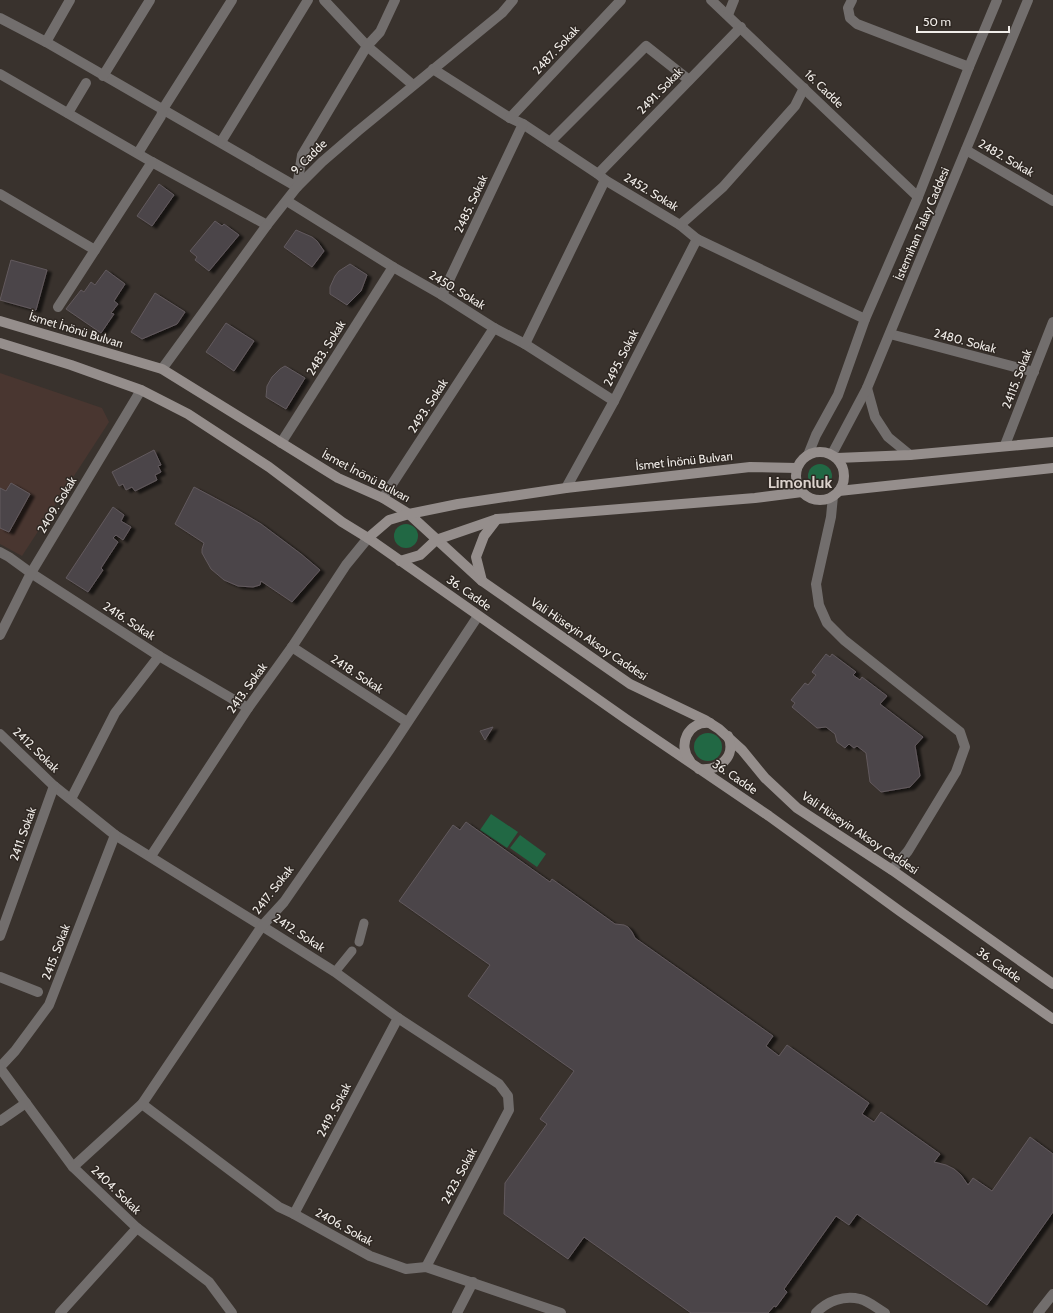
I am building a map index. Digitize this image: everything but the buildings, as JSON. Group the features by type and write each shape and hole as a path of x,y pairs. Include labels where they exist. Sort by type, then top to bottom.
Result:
{"main road":[{"name":"İsmet İnönü Bulvarı","path":"0,321 162,369 338,478 383,498 409,514 458,504 566,488 750,467 797,468"},
{"path":"0,342 71,364 141,390 188,414 269,467 342,522 368,538 400,561 420,555 436,540 497,519 748,498 802,492"},
{"path":"1053,442 1005,445 910,455 835,456 824,452 815,452 808,455 801,461 797,468 796,476 798,485 802,492 817,500 825,500 836,494 1053,468"},
{"path":"835,456 842,464 845,478 836,494"},
{"path":"368,538 389,520 409,514"},
{"name":"Vali Hüseyin Aksoy Caddesi","path":"409,514 482,581 630,684 710,723 728,736 742,750 765,778 797,808 892,870 1053,984"},
{"path":"482,581 476,557 484,536 497,519"},
{"name":"36. Cadde","path":"400,561 775,820 901,912 1053,1019"},
{"path":"710,723 700,724 693,727 685,738 684,753 695,766 706,770 714,768 726,760 729,754 730,746 728,736"}],"street":[{"path":"46,42 70,0"},
{"path":"104,76 150,0"},
{"path":"138,153 161,116 163,109 232,0"},
{"path":"220,142 308,0"},
{"path":"324,0 366,46 413,85"},
{"path":"0,18 46,42 297,187 302,155 366,46 380,32 395,0"},
{"name":"9. Cadde","path":"162,369 297,187 322,162 413,85 502,14 513,0"},
{"name":"2487. Sokak","path":"510,118 621,0"},
{"name":"16. Cadde","path":"711,0 918,197"},
{"path":"728,15 734,0"},
{"path":"852,0 848,8 850,18 857,24 969,67"},
{"name":"İstemihan Talay Caddesi","path":"808,455 816,435 838,395 865,319 918,197 997,0"},
{"name":"İstemihan Talay Caddesi","path":"835,456 867,388 890,334 1028,0"},
{"name":"2491. Sokak","path":"525,344 601,177 689,80 741,27"},
{"path":"550,142 646,46 689,80"},
{"name":"2452. Sokak","path":"433,69 510,118 522,124 601,177 680,225 697,239 865,319"},
{"path":"0,74 152,162 267,226"},
{"path":"68,113 86,83"},
{"path":"680,225 722,187 795,106 804,88"},
{"name":"2485. Sokak","path":"442,295 522,124"},
{"name":"2482. Sokak","path":"966,150 1053,200"},
{"path":"58,307 152,162"},
{"path":"0,194 95,250"},
{"name":"2450. Sokak","path":"287,201 494,328 525,344 614,402"},
{"name":"2495. Sokak","path":"566,488 614,402 697,239"},
{"name":"2483. Sokak","path":"281,443 393,267"},
{"name":"24115. Sokak","path":"1005,445 1053,322"},
{"name":"2493. Sokak","path":"383,498 494,328"},
{"name":"2480. Sokak","path":"890,334 1034,372"},
{"path":"867,388 875,418 888,437 910,455"},
{"name":"2409. Sokak","path":"0,635 31,573 141,390"},
{"path":"836,494 816,584 819,605 827,623 844,640 960,732 965,747 956,772 908,851 892,870"},
{"name":"2413. Sokak","path":"151,856 248,708 292,648 346,565 368,538"},
{"name":"2416. Sokak","path":"0,552 159,656 248,708"},
{"name":"2417. Sokak","path":"73,1167 142,1104 262,926 284,902 390,749 478,616"},
{"name":"2418. Sokak","path":"292,648 407,722"},
{"path":"71,799 114,713 159,656"},
{"name":"2412. Sokak","path":"0,734 54,786 115,835 151,856 335,972 398,1018 436,1041 500,1084 508,1096"},
{"name":"2411. Sokak","path":"0,936 54,786"},
{"name":"2415. Sokak","path":"0,1067 15,1052 49,1005 115,835"},
{"path":"359,942 364,923"},
{"path":"335,972 352,951"},
{"path":"0,977 38,992"},
{"name":"2419. Sokak","path":"294,1214 398,1018"},
{"name":"2404. Sokak","path":"0,1067 73,1167 137,1228 209,1282 232,1313"},
{"name":"2423. Sokak","path":"426,1266 509,1110 508,1096"},
{"path":"0,1121 26,1103"},
{"name":"2406. Sokak","path":"142,1104 278,1207 294,1214 370,1256 406,1269 426,1266 561,1313"},
{"path":"60,1313 137,1228"},
{"path":"457,1313 473,1282"},
{"path":"1038,1313 1053,1294"},
{"path":"816,1313 821,1308 840,1298 861,1299 885,1313"}],"shaded area":[{"path":"0,373 102,408 109,422 22,556 0,544"}],"green space":[{"path":"820,464 825,465 831,471 831,481 825,487 820,488 815,487 809,481 808,476 809,471 815,465"},
{"path":"406,524 415,527 418,536 415,545 406,548 397,545 394,536 397,527"},
{"path":"708,733 718,737 722,747 718,757 708,761 698,757 694,747 698,737"},
{"path":"491,814 518,832 507,848 480,830"},
{"path":"520,835 546,854 537,867 510,848"}],"district":[{"name":"Limonluk","path":"800,482"}]}
